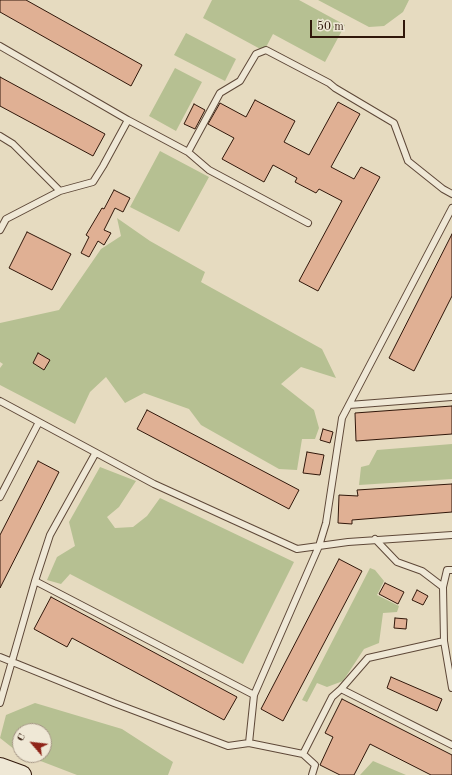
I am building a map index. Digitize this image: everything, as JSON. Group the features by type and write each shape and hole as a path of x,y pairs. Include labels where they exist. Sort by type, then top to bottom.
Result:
{"street":[{"path":"0,767 22,775"}],"lane":[{"path":"0,46 128,120 188,152 210,170 308,223"},
{"path":"188,152 220,93 240,81 256,54 266,50 329,83 394,123 408,161 443,189 452,194"},
{"path":"0,230 6,219 60,191 93,182 128,120"},
{"path":"0,136 13,144 60,191"},
{"path":"249,743 254,695 319,546 326,523 342,418 452,208"},
{"path":"0,215 6,219"},
{"path":"349,405 452,397"},
{"path":"0,401 95,454 154,484 297,549 375,539 452,535"},
{"path":"0,498 39,422"},
{"path":"0,703 35,580 50,535 95,454"},
{"path":"375,539 397,562 422,571 443,587"},
{"path":"452,570 447,570 443,587 444,641 452,688"},
{"path":"35,580 254,695"},
{"path":"303,754 332,697 368,658 444,641"},
{"path":"0,657 114,703 228,746 249,743 303,754 315,765 312,775"},
{"path":"341,689 452,745"}],"green space":[{"path":"212,0 299,0 345,25 325,62 273,34 264,51 203,18"},
{"path":"318,0 409,0 403,12 384,26 369,27"},
{"path":"186,33 236,59 225,81 174,55"},
{"path":"175,68 202,82 176,131 149,116"},
{"path":"160,151 209,177 179,232 130,207"},
{"path":"117,218 150,241 205,272 201,282 322,349 336,378 301,367 281,384 314,410 319,428 315,439 302,439 297,470 279,469 201,425 189,409 144,393 125,403 106,377 90,392 75,424 0,385 0,368 3,364 0,362 0,323 59,310 101,249 121,236"},
{"path":"452,444 452,479 359,485 361,467 369,465 377,450"},
{"path":"100,467 136,481 119,507 107,517 115,528 133,527 147,516 160,498 294,562 243,664 70,574 61,584 47,580 57,557 75,546 69,522"},
{"path":"370,568 375,570 384,581 377,595 399,606 397,612 383,613 379,643 364,649 343,681 327,687 317,683 307,702 302,700"},
{"path":"35,703 122,729 173,762 168,775 77,775 46,763 52,763 52,723 12,723 12,747 0,738 6,715"},
{"path":"373,761 406,775 360,775"}],"building":[{"path":"0,0 26,0 142,65 131,86 0,12"},
{"path":"0,77 105,134 93,156 0,106"},
{"path":"255,100 295,121 284,142 309,155 338,102 360,114 331,167 354,179 361,167 380,177 318,291 299,281 342,201 319,189 316,193 295,182 297,178 273,165 264,182 222,159 234,138 208,124 220,103 246,117"},
{"path":"194,104 205,110 195,129 184,124"},
{"path":"114,190 130,198 123,212 115,208 104,230 111,233 104,245 98,241 89,257 81,253 89,237 86,235 102,208 104,209"},
{"path":"27,232 71,254 52,290 9,268"},
{"path":"452,234 452,296 414,371 389,358"},
{"path":"38,353 50,360 44,370 33,363"},
{"path":"452,406 452,434 356,441 355,413"},
{"path":"147,410 299,490 289,509 137,429"},
{"path":"323,429 333,432 330,443 320,440"},
{"path":"307,452 324,455 320,475 303,473"},
{"path":"38,461 59,472 0,588 0,535"},
{"path":"452,484 452,512 352,520 352,524 338,523 339,495 358,496 357,490"},
{"path":"339,559 362,571 283,721 261,709"},
{"path":"385,583 404,592 398,604 379,594"},
{"path":"417,590 428,596 423,605 412,600"},
{"path":"51,597 237,697 224,720 72,638 67,647 34,629"},
{"path":"395,618 407,619 406,629 394,628"},
{"path":"391,677 442,699 437,711 387,688"},
{"path":"342,699 452,755 452,775 431,775 370,744 354,775 340,775 320,765 333,737 325,733"}]}
